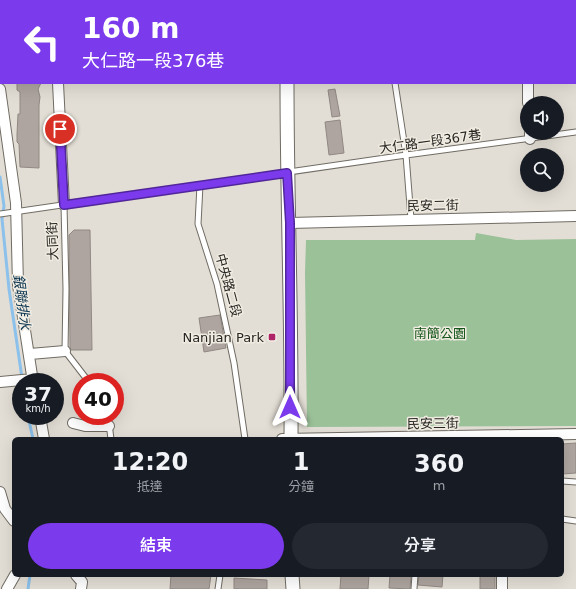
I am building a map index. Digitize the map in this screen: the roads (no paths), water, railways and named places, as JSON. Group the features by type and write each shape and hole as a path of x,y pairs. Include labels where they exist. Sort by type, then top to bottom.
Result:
{"street":[{"name":"大同街","path":"58,84 64,205"},
{"path":"287,84 287,173 290,223 288,437"},
{"path":"528,84 528,96"},
{"path":"0,89 13,212 18,285 32,373"},
{"name":"民安二街","path":"290,223 576,216"},
{"path":"30,354 65,350"},
{"path":"42,425 44,437"},
{"name":"民安三街","path":"503,437 576,434"},
{"path":"0,492 5,509 12,518"},
{"path":"7,589 14,577"},
{"path":"78,577 82,582 81,589"},
{"path":"292,577 293,589"},
{"path":"502,577 502,589"}],"lane":[{"path":"395,84 406,155 411,219"},
{"name":"大仁路一段367巷","path":"564,133 576,132"},
{"name":"大仁路一段367巷","path":"0,214 520,138"},
{"name":"中央路二段","path":"200,185 198,224 218,291 234,363 245,437"},
{"name":"大同街","path":"64,205 66,282 65,350"},
{"path":"65,350 82,373"},
{"path":"110,425 112,437"},
{"path":"564,481 576,482"},
{"path":"564,519 576,521"},
{"path":"218,589 220,577"},
{"path":"414,589 415,577"}],"waterway":[{"name":"銀聯排水","path":"0,177 4,206 2,219 9,289 21,373"},
{"name":"銀聯排水","path":"30,425 33,437"},
{"name":"銀聯排水","path":"28,589 30,577"}],"place":[{"name":"Nanjian Park","path":"272,337"}],"park label":[{"name":"南簡公園","path":"440,333"}]}
